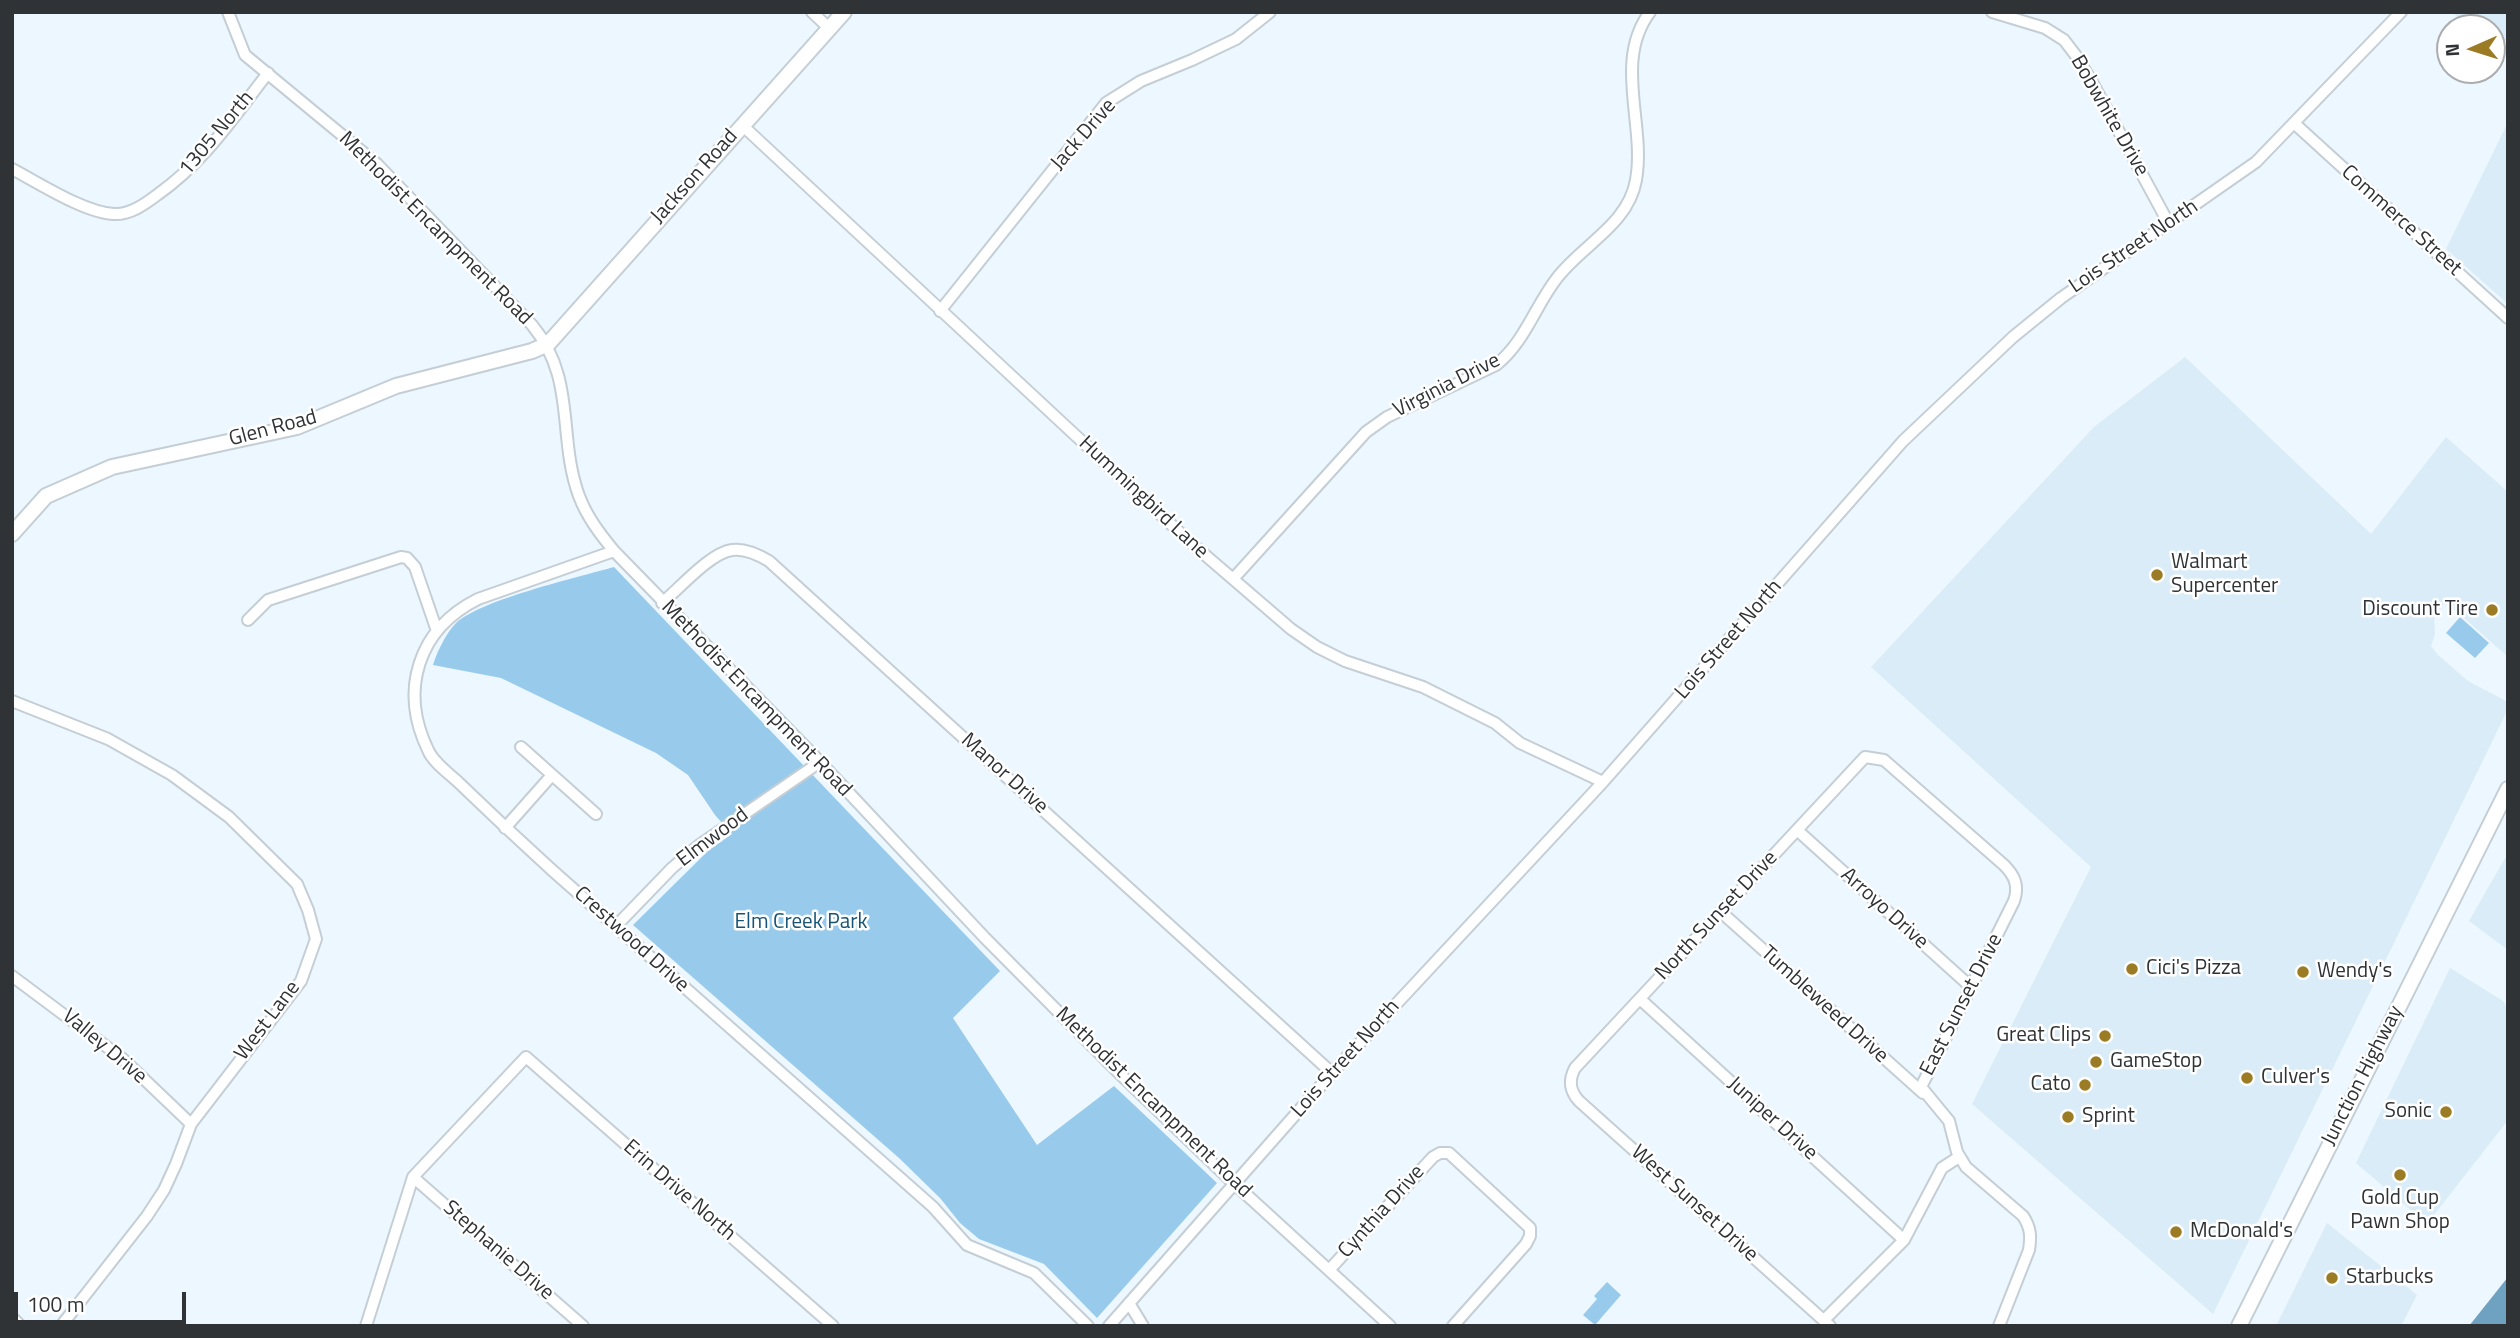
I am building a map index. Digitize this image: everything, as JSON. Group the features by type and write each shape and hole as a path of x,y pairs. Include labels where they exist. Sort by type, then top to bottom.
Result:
{"street":[{"name":"Methodist Encampment Road","path":"228,12 245,55 377,164 548,344 560,376 569,452 579,495 594,526 614,551 1121,1075 1390,1326"},
{"path":"812,12 830,29"},
{"name":"Jackson Road","path":"548,344 844,12"},
{"name":"Jack Drive","path":"940,310 1106,103 1141,81 1236,39 1270,12"},
{"name":"Virginia Drive","path":"1233,579 1366,432 1387,417 1496,365 1506,357 1515,347 1554,281 1620,215 1633,192 1638,165 1631,60 1638,36 1650,12"},
{"name":"Bobwhite Drive","path":"1992,12 2045,28 2064,40 2092,82 2169,224"},
{"name":"Lois Street North","path":"1109,1326 1332,1073 1603,782 1919,425 2013,337 2061,298 2256,162 2401,12"},
{"name":"1305 North","path":"12,169 93,211 117,215 140,208 204,156 268,73"},
{"name":"Commerce Street","path":"2295,124 2508,318"},
{"name":"Hummingbird Lane","path":"742,125 1190,542 1291,629 1317,647 1345,661 1423,687 1495,723 1520,744 1603,782"},
{"name":"Glen Road","path":"12,534 46,496 112,467 297,427 396,386 532,351 548,344"},
{"name":"Manor Drive","path":"662,603 714,557 732,550 751,553 769,561 1332,1073"},
{"name":"Crestwood Drive","path":"614,551 478,599 448,618 437,631 414,680 414,707 429,754 505,828 933,1207 967,1245 1034,1273 1088,1326"},
{"path":"248,620 268,600 401,557 407,558 415,566 437,631"},
{"name":"West Lane","path":"12,701 108,739 172,775 229,817 297,884 316,939 301,981 191,1124 164,1190 147,1216 61,1326"},
{"path":"521,747 596,814"},
{"name":"North Sunset Drive","path":"1571,1075 1865,757"},
{"name":"East Sunset Drive","path":"1865,757 1884,760 2004,865 2015,878 2017,885 2014,901 1921,1087 1950,1121 1959,1157 1966,1167 2022,1216 2031,1232 2029,1250 1999,1326"},
{"name":"Elmwood","path":"616,926 672,868 698,846 820,762"},
{"path":"505,828 552,775"},
{"name":"Junction Highway","path":"2239,1326 2508,789"},
{"name":"Arroyo Drive","path":"1797,830 1971,987"},
{"name":"Tumbleweed Drive","path":"1721,912 1928,1098"},
{"name":"Valley Drive","path":"12,976 123,1059 191,1124"},
{"name":"Juniper Drive","path":"1640,999 1904,1240"},
{"name":"Erin Drive North","path":"413,1177 526,1056 832,1326"},
{"name":"West Sunset Drive","path":"1571,1075 1572,1091 1579,1101 1827,1323"},
{"name":"Cynthia Drive","path":"1330,1269 1433,1157 1440,1153 1449,1153 1530,1228 1526,1244 1453,1326"},
{"path":"1827,1323 1904,1240 1942,1168 1959,1157"},
{"path":"366,1326 413,1177"},
{"name":"Stephanie Drive","path":"413,1177 583,1326"},
{"path":"1129,1303 1143,1326"},
{"path":"12,1320 18,1326"}],"shaded area":[{"path":"2452,12 2508,12 2508,59 2506,14"},
{"path":"2508,122 2508,304 2446,249"},
{"path":"2185,357 2371,534 2446,437 2508,492 2508,657 2446,602 2434,615 2435,634 2431,646 2468,681 2508,702 2508,709 2213,1314 1972,1104 2091,867 1871,667 2094,427"},
{"path":"2508,853 2508,950 2469,921"},
{"path":"2450,968 2503,1001 2508,1009 2508,1120 2427,1224 2356,1163"},
{"path":"2327,1223 2417,1295 2401,1326 2276,1326"},
{"path":"2508,1277 2508,1326 2469,1326"}],"green space":[{"name":"Elm Creek Park","path":"614,567 1000,971 953,1018 1037,1145 1114,1086 1217,1183 1097,1318 1044,1264 979,1239 960,1223 940,1198 899,1158 633,925 709,850 732,834 715,815 688,775 656,753 501,678 433,665 449,632 469,614 531,590"},
{"path":"2460,617 2489,643 2475,658 2446,633"},
{"path":"1607,1282 1621,1295 1595,1325 1583,1315 1597,1299 1594,1296"}],"place":[{"name":"Walmart Supercenter","path":"2157,575"},
{"name":"Discount Tire","path":"2492,610"},
{"name":"Cici's Pizza","path":"2132,969"},
{"name":"Wendy's","path":"2303,972"},
{"name":"Great Clips","path":"2105,1036"},
{"name":"GameStop","path":"2096,1062"},
{"name":"Culver's","path":"2247,1078"},
{"name":"Cato","path":"2085,1085"},
{"name":"Sonic","path":"2446,1112"},
{"name":"Sprint","path":"2068,1117"},
{"name":"Gold Cup Pawn Shop","path":"2400,1175"},
{"name":"McDonald's","path":"2176,1232"},
{"name":"Starbucks","path":"2332,1278"}]}
